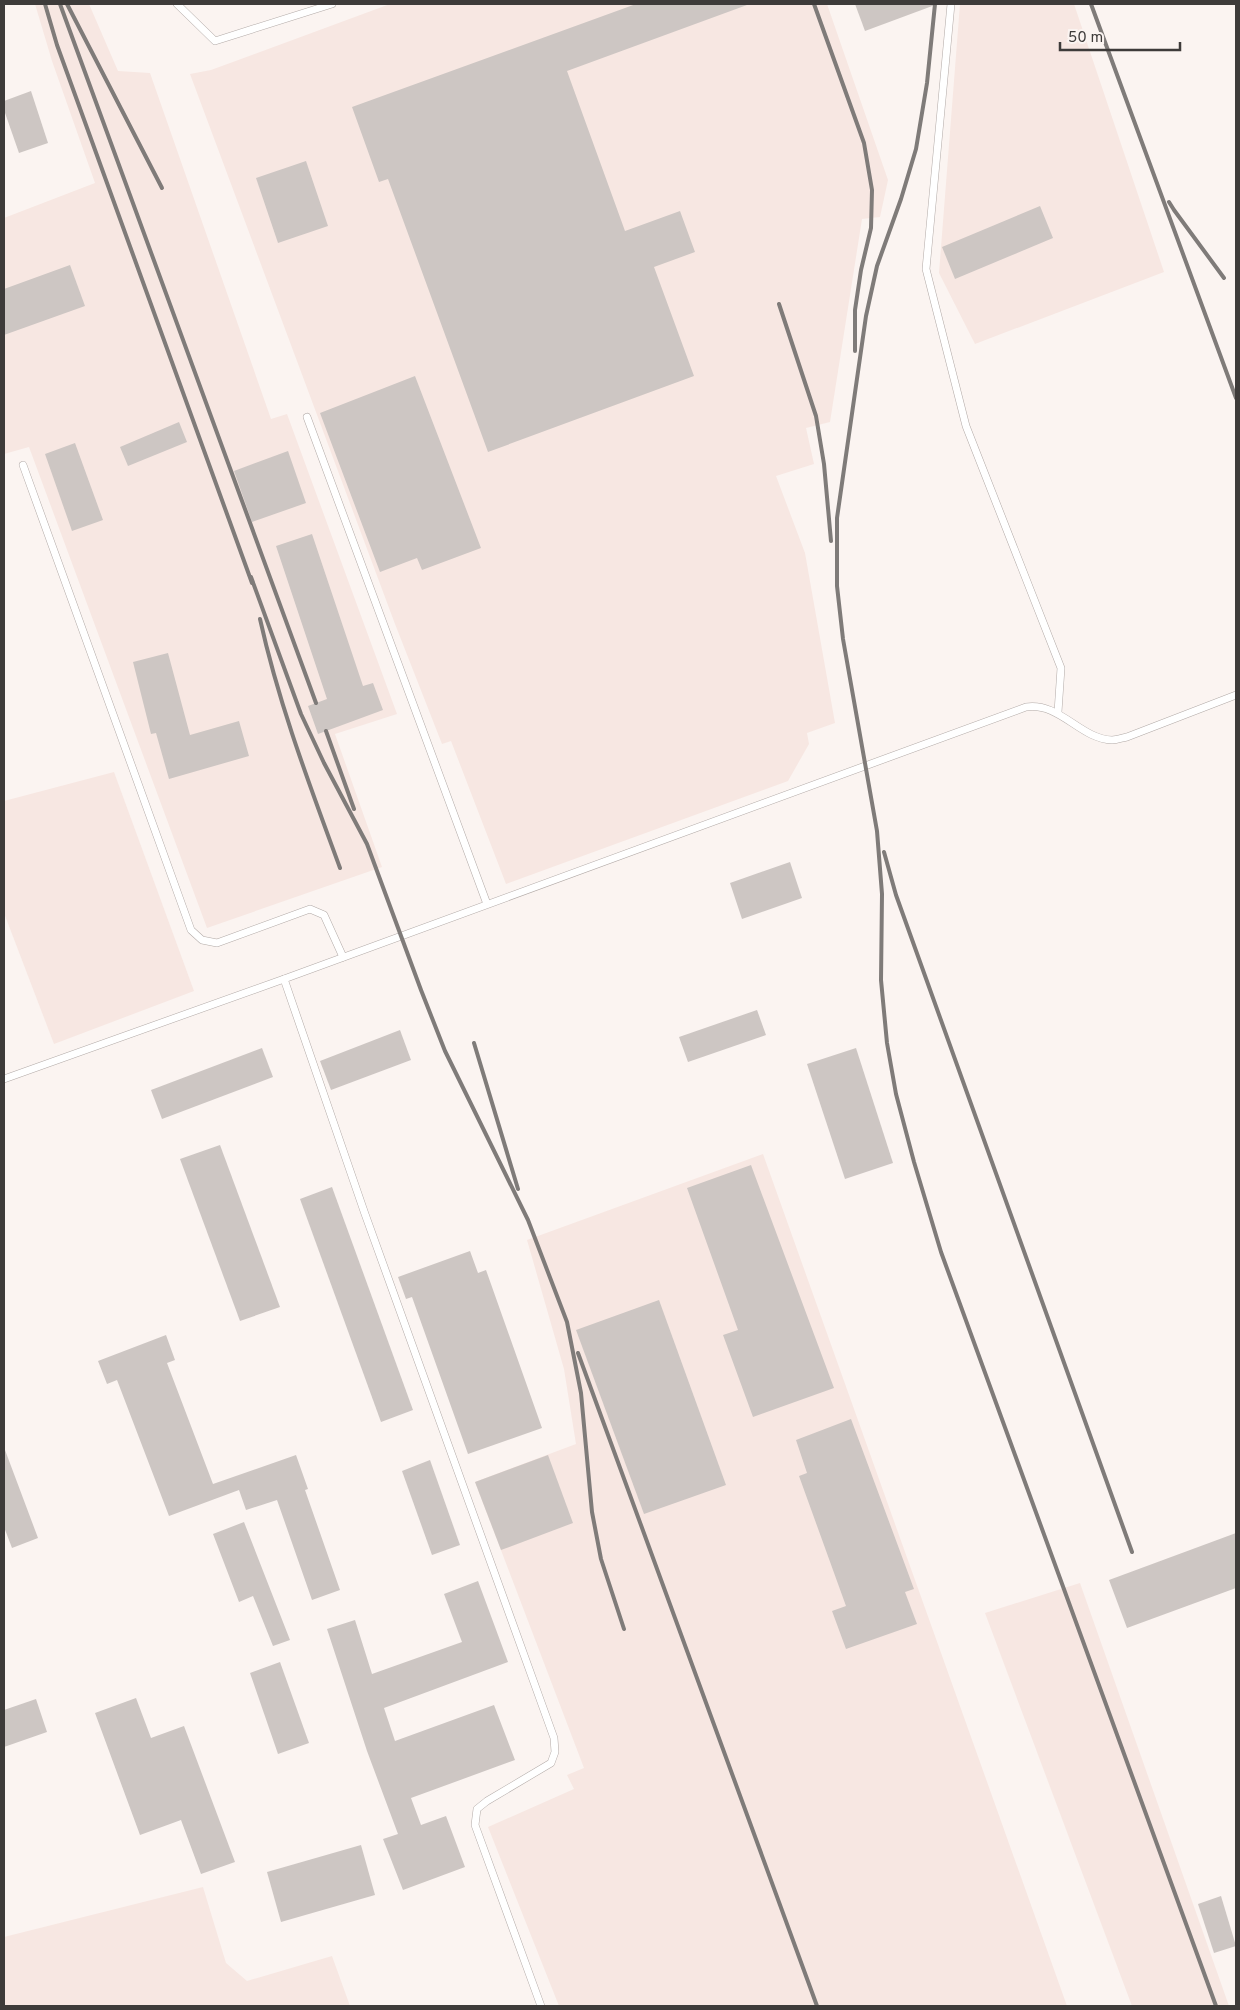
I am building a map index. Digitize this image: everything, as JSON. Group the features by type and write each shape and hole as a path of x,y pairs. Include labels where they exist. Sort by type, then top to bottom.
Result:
{"lane":[{"path":"177,4 215,41 332,4"},
{"path":"951,4 926,269 966,426 1061,668 1058,712"},
{"path":"307,417 487,904"},
{"path":"23,465 191,930 202,940 217,943 310,908 324,914 343,957"},
{"path":"4,1079 284,979 1026,707 1034,706 1058,712 1097,736 1112,740 1127,737 1236,695"},
{"path":"284,979 365,1214 554,1738 555,1752 551,1763 487,1800 477,1809 475,1825 541,2006"}],"shaded area":[{"path":"35,4 89,4 118,71 150,73 271,419 287,414 397,714 335,734 382,867 207,928 29,447 4,454 4,218 95,183 52,61"},
{"path":"390,4 827,4 888,180 880,217 862,219 830,422 806,428 814,464 776,476 805,553 835,723 807,733 809,744 788,781 506,884 451,741 442,744 395,624 190,74 211,70"},
{"path":"960,4 1074,4 1164,272 975,344 939,273"},
{"path":"114,772 194,991 54,1044 4,913 4,801"},
{"path":"763,1154 1067,2006 559,2006 488,1827 574,1789 567,1775 584,1768 475,1482 576,1444 564,1369 527,1240"},
{"path":"1080,1583 1229,2006 1132,2006 985,1613"},
{"path":"203,1887 226,1963 247,1981 332,1956 350,2006 4,2006 4,1937"}],"building":[{"path":"636,4 747,4 567,71 625,231 680,211 695,252 654,267 694,376 488,452 388,179 379,182 352,107"},
{"path":"855,4 935,4 935,5 865,31"},
{"path":"31,91 48,143 19,153 4,110 4,101"},
{"path":"306,161 328,226 278,243 256,178"},
{"path":"1040,206 1053,238 955,279 942,247"},
{"path":"70,265 85,306 4,335 4,289"},
{"path":"415,376 481,548 422,570 417,558 380,572 320,413"},
{"path":"179,422 187,442 128,466 120,447"},
{"path":"75,443 103,520 72,531 45,454"},
{"path":"288,451 306,503 252,522 234,471"},
{"path":"312,534 363,686 373,683 383,710 318,734 308,706 327,699 276,546"},
{"path":"168,653 190,735 239,721 249,756 169,779 156,733 151,734 133,662"},
{"path":"790,862 802,898 742,919 730,883"},
{"path":"757,1010 766,1035 688,1062 679,1037"},
{"path":"400,1030 411,1060 331,1090 320,1061"},
{"path":"262,1048 273,1077 162,1119 151,1090"},
{"path":"856,1048 893,1163 845,1179 807,1064"},
{"path":"220,1145 280,1307 240,1321 180,1159"},
{"path":"751,1165 834,1388 753,1417 723,1335 738,1330 687,1188"},
{"path":"332,1187 413,1410 381,1422 300,1199"},
{"path":"470,1251 478,1273 486,1270 542,1428 468,1454 412,1297 406,1299 398,1277"},
{"path":"659,1300 726,1485 644,1514 576,1330"},
{"path":"166,1335 175,1360 167,1363 213,1484 296,1455 308,1489 305,1490 340,1590 312,1600 277,1500 246,1510 239,1490 169,1516 117,1380 107,1384 98,1361"},
{"path":"851,1419 914,1589 905,1592 917,1624 846,1649 832,1611 846,1606 799,1476 807,1473 796,1440"},
{"path":"4,1450 38,1538 12,1548 4,1527"},
{"path":"548,1455 573,1523 501,1550 475,1482"},
{"path":"430,1460 460,1545 432,1555 402,1471"},
{"path":"244,1522 290,1640 273,1646 253,1596 239,1602 213,1534"},
{"path":"1236,1533 1236,1588 1127,1628 1109,1580"},
{"path":"478,1581 508,1662 384,1708 395,1741 494,1705 515,1760 411,1798 421,1825 446,1816 465,1867 403,1890 383,1839 398,1834 367,1751 327,1629 355,1620 372,1674 462,1642 444,1594"},
{"path":"280,1662 309,1743 278,1754 250,1673"},
{"path":"136,1698 151,1738 184,1726 235,1862 201,1874 181,1820 140,1835 95,1713"},
{"path":"36,1699 47,1732 4,1747 4,1710"},
{"path":"361,1845 375,1895 281,1922 267,1872"},
{"path":"1221,1896 1236,1946 1214,1953 1198,1904"}],"railway":[{"path":"45,4 57,45 252,583"},
{"path":"60,4 316,703"},
{"path":"67,4 162,188"},
{"path":"814,4 864,143 872,190 871,228 861,270 855,310 855,351"},
{"path":"935,4 927,83 916,149 901,199 877,266 866,316 837,518 837,586 843,639 877,831 882,894 881,980 887,1043 896,1094 941,1252 1216,2006"},
{"path":"1091,4 1236,398"},
{"path":"1169,202 1224,278"},
{"path":"779,304 816,416 824,464 831,541"},
{"path":"251,577 301,714 324,763 367,844 445,1051 528,1220 567,1322 581,1393 592,1512 601,1559 624,1629"},
{"path":"260,619 276,683 340,868"},
{"path":"326,731 354,809"},
{"path":"884,852 896,895 1132,1552"},
{"path":"474,1043 518,1189"},
{"path":"578,1353 817,2006"}]}
